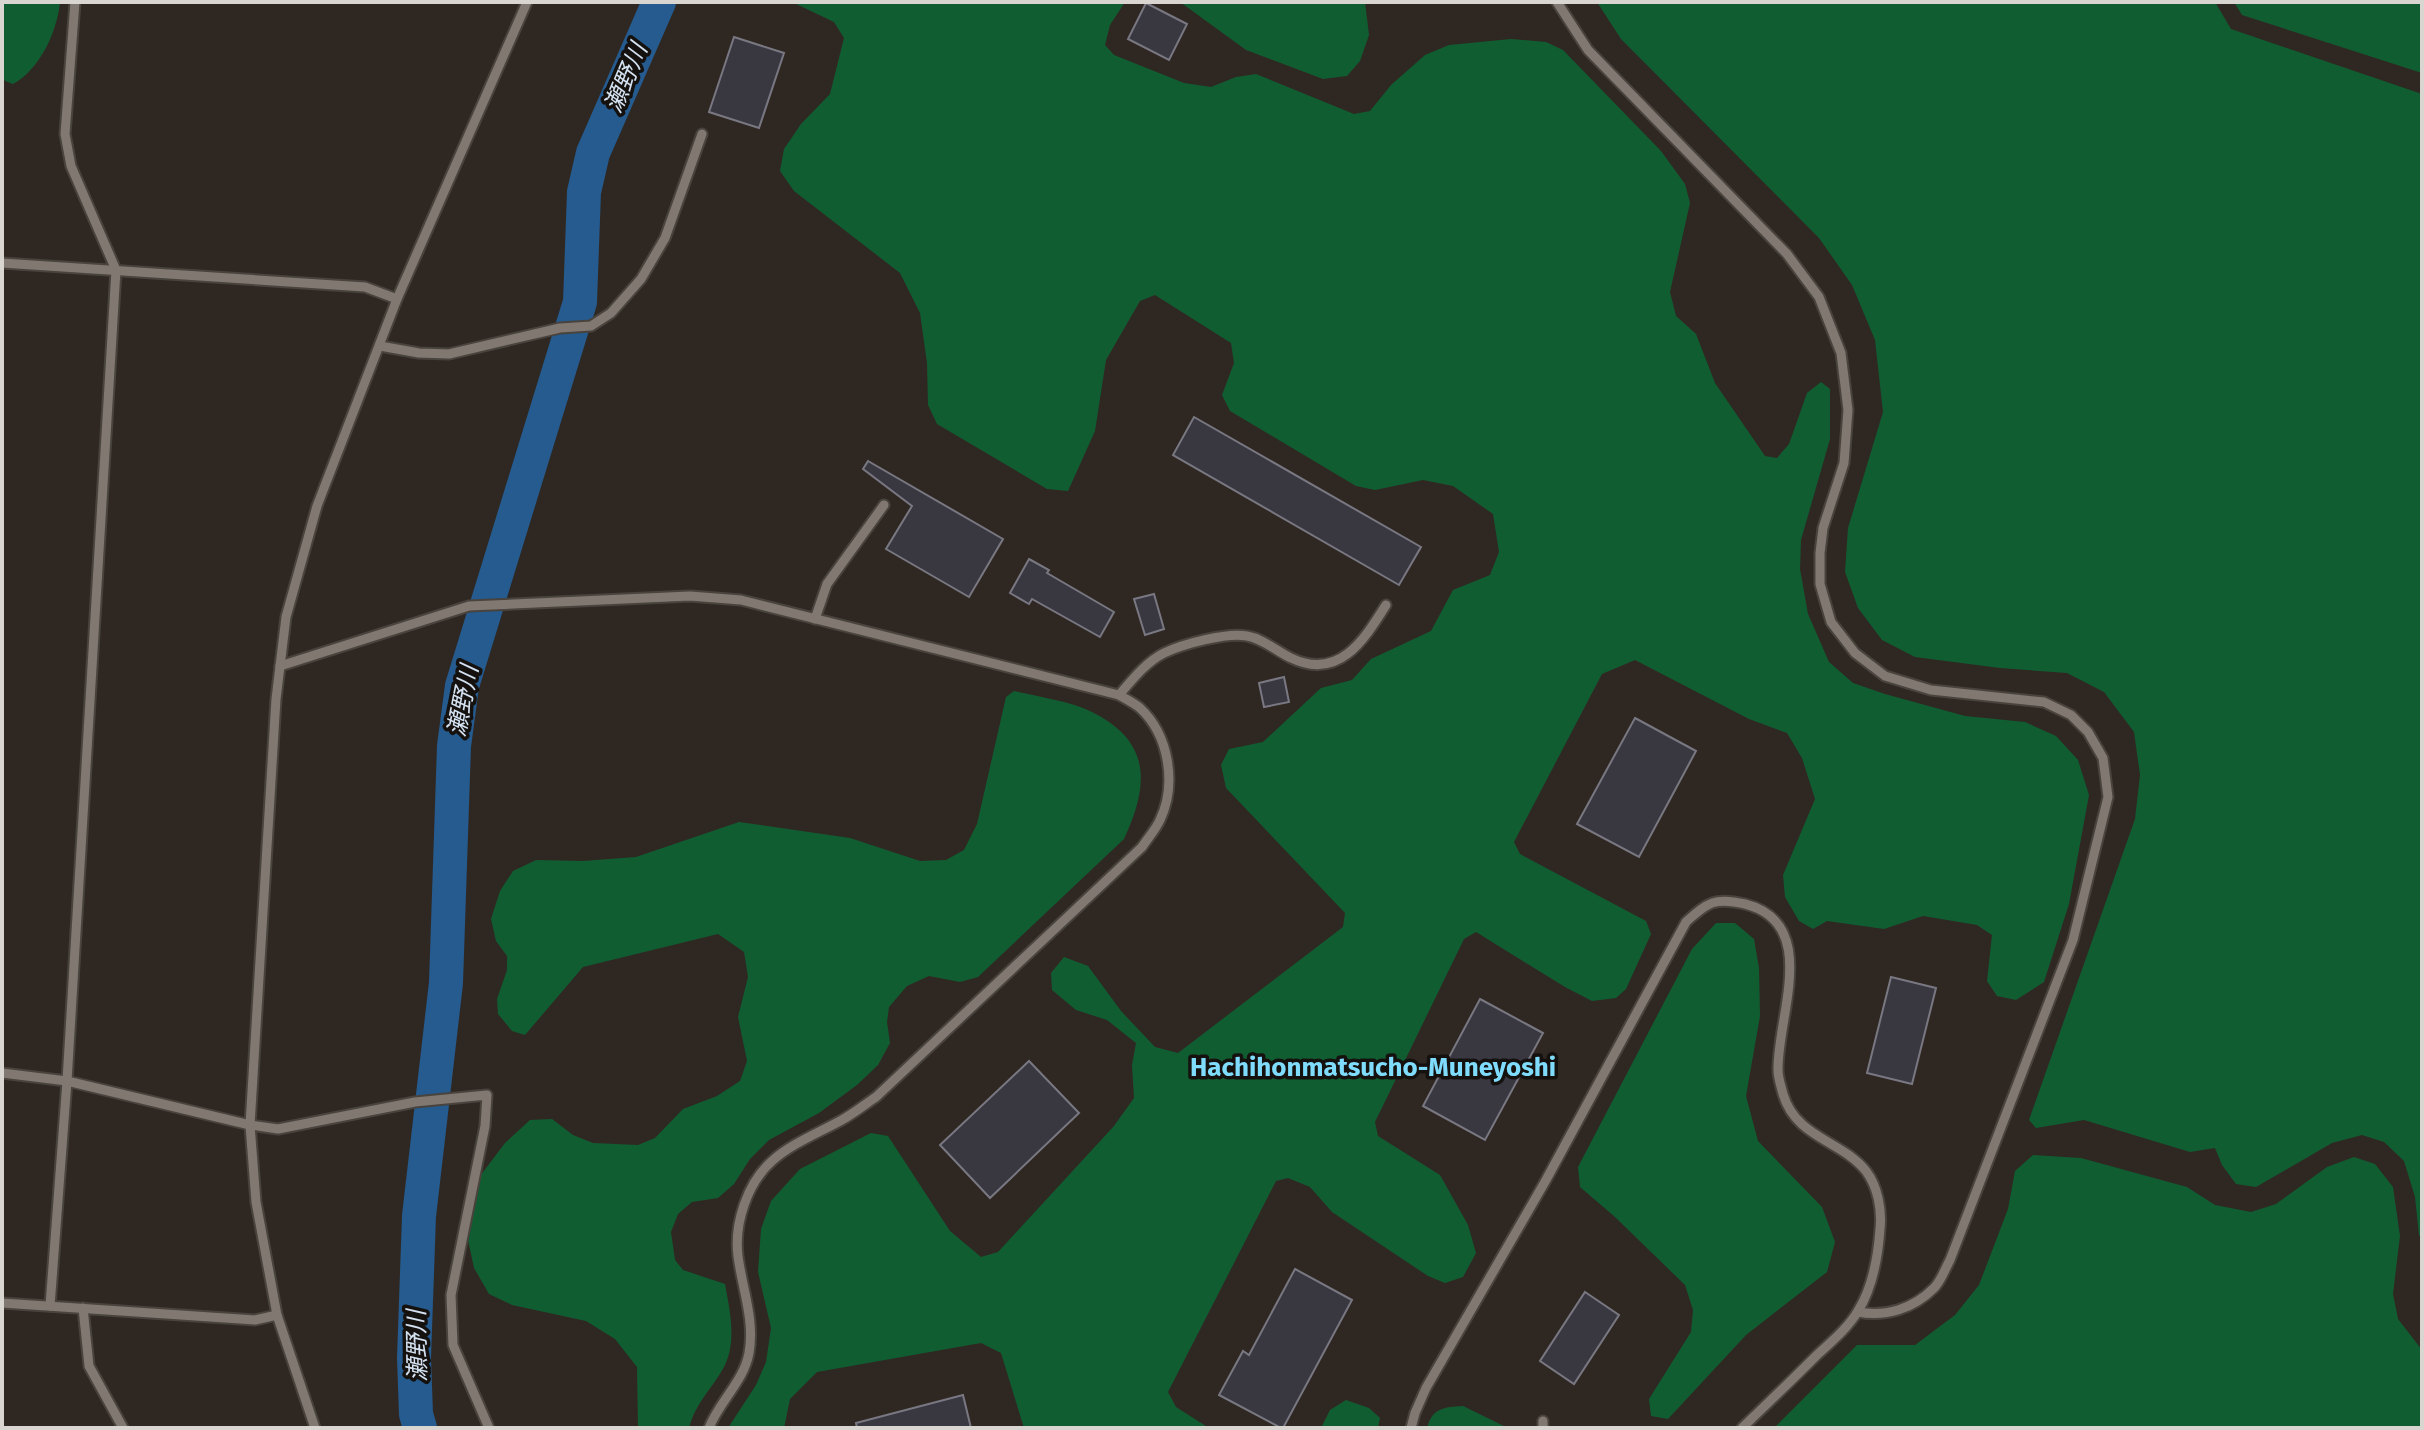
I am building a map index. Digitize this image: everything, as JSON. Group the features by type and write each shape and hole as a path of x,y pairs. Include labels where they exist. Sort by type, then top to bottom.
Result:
{"lane":[{"path":"50,1306 67,1081 116,270 71,166 65,134 75,2"},
{"path":"315,1428 277,1315 256,1202 250,1125 265,864 286,617 317,506 397,299 527,2"},
{"path":"1557,2 1588,50 1787,254 1819,297 1841,353 1848,410 1844,463 1823,528 1820,553 1820,584 1831,622 1855,653 1885,676 1931,690 2044,702 2071,715 2088,732 2103,758 2108,797 2073,940 1950,1260 1935,1287 1903,1310 1872,1314 1858,1312"},
{"path":"380,346 419,353 449,354 560,328 591,326 611,313 641,279 665,238 702,134"},
{"path":"2,263 365,287 397,299"},
{"path":"815,619 827,584 884,505"},
{"path":"280,666 469,606 690,596 741,600 1119,695 1139,707 1154,724 1166,751 1169,785 1161,819 1142,847 876,1097 770,1162 753,1186 742,1211 737,1245 751,1322 749,1355 737,1382 716,1411 709,1428"},
{"path":"1119,695 1144,668 1164,653 1225,635 1248,636 1293,659 1316,664 1342,660 1364,640 1386,605"},
{"path":"1411,1428 1426,1388 1546,1180 1686,922 1707,904 1725,899 1751,905 1770,915 1786,936 1792,960 1777,1073 1787,1105 1805,1129 1865,1171 1877,1192 1881,1219 1879,1250 1858,1312 1742,1428"},
{"path":"2,1073 67,1081 278,1129 415,1102 487,1095 485,1126 451,1295 453,1345 489,1428"},
{"path":"2,1303 255,1320 277,1315"},
{"path":"83,1308 89,1366 123,1428"}],"green space":[{"path":"2,2 60,2 46,49 31,69 13,84 5,81 2,75"},
{"path":"792,2 1125,2 1110,25 1105,45 1114,55 1184,83 1211,87 1236,77 1256,74 1354,114 1370,111 1391,85 1425,55 1449,45 1511,39 1546,42 1563,50 1661,151 1685,184 1690,203 1670,292 1676,316 1696,334 1715,383 1765,456 1777,458 1789,444 1807,393 1821,382 1830,389 1830,439 1801,540 1800,569 1808,614 1829,662 1853,683 1885,694 1965,716 2025,722 2056,736 2078,760 2089,795 2069,904 2044,982 2016,1000 1997,996 1987,981 1992,935 1977,925 1923,916 1884,929 1827,921 1813,929 1799,921 1785,897 1783,875 1815,799 1802,758 1787,733 1749,719 1635,660 1602,674 1514,842 1520,854 1646,921 1651,934 1626,989 1616,998 1592,1001 1476,932 1464,939 1375,1122 1378,1136 1440,1175 1468,1225 1476,1253 1463,1277 1445,1283 1428,1276 1332,1212 1310,1187 1288,1178 1276,1181 1168,1392 1176,1407 1209,1428 1024,1428 1001,1353 981,1343 817,1372 790,1399 784,1428 728,1428 756,1385 766,1362 771,1328 758,1272 761,1229 771,1201 800,1169 871,1133 888,1136 950,1231 981,1257 998,1252 1114,1126 1134,1098 1132,1065 1136,1043 1107,1020 1076,1010 1052,990 1051,973 1064,957 1088,966 1121,1011 1155,1047 1178,1053 1343,927 1345,913 1226,788 1221,765 1229,749 1263,742 1321,688 1352,680 1371,659 1431,631 1453,590 1490,575 1499,552 1493,514 1453,486 1423,480 1375,490 1356,486 1230,411 1222,395 1234,363 1231,343 1155,295 1140,301 1106,360 1095,431 1068,491 1047,489 937,424 928,405 927,363 920,313 900,273 794,191 780,171 784,149 801,124 830,94 844,38 834,22"},
{"path":"1180,2 1365,2 1369,35 1360,61 1347,76 1323,79 1246,50"},
{"path":"1597,2 2215,2 2231,29 2422,94 2422,1239 2415,1197 2404,1161 2384,1142 2362,1135 2332,1143 2256,1187 2236,1184 2222,1165 2215,1148 2190,1152 2084,1120 2036,1128 2029,1120 2135,819 2140,775 2134,732 2104,692 2067,673 1915,657 1882,640 1858,608 1845,572 1848,528 1883,412 1875,340 1852,285 1819,238 1621,39"},
{"path":"2234,2 2422,2 2422,73 2242,15"},
{"path":"1014,691 1083,708 1112,724 1126,737 1140,766 1141,783 1124,839 978,977 960,982 929,976 907,986 889,1007 887,1022 890,1043 878,1065 819,1113 769,1140 750,1159 734,1184 718,1198 692,1202 678,1214 671,1232 675,1260 683,1270 725,1284 731,1326 730,1347 724,1367 700,1403 689,1428 638,1428 637,1367 615,1339 586,1321 512,1305 489,1294 474,1268 468,1240 480,1176 505,1143 530,1120 552,1119 573,1135 593,1143 638,1145 655,1138 683,1109 717,1096 740,1081 747,1061 738,1017 748,977 744,952 718,934 583,967 525,1035 512,1031 498,1014 497,999 507,970 507,956 496,941 491,919 500,891 513,871 536,860 583,861 636,857 739,822 850,838 920,861 946,860 964,850 977,824 1006,697"},
{"path":"1716,923 1735,923 1754,939 1759,968 1760,1016 1746,1096 1758,1141 1822,1207 1835,1242 1827,1272 1746,1335 1668,1419 1651,1416 1649,1399 1691,1332 1693,1310 1685,1285 1580,1187 1578,1167 1692,949"},
{"path":"2033,1155 2081,1158 2187,1187 2215,1205 2251,1212 2276,1204 2327,1167 2354,1157 2375,1164 2393,1187 2400,1236 2393,1294 2398,1319 2422,1350 2422,1428 1774,1428 1857,1345 1915,1345 1955,1315 1979,1285 2008,1209 2015,1171"},
{"path":"1346,1400 1369,1408 1380,1418 1378,1428 1321,1428 1330,1410"},
{"path":"1463,1406 1508,1428 1427,1428 1432,1416 1440,1410"}],"building":[{"path":"1146,3 1187,24 1169,60 1128,39"},
{"path":"734,37 784,53 759,128 709,112"},
{"path":"1194,417 1421,547 1399,585 1173,455"},
{"path":"868,461 1003,539 969,597 886,549 912,506 863,469"},
{"path":"1029,559 1114,612 1100,637 1032,599 1029,604 1010,593"},
{"path":"1154,594 1164,629 1145,635 1134,599"},
{"path":"1284,677 1289,702 1264,707 1259,683"},
{"path":"1635,718 1696,751 1639,857 1577,824"},
{"path":"1891,977 1936,988 1912,1084 1867,1073"},
{"path":"1480,999 1543,1033 1485,1140 1423,1106"},
{"path":"1029,1061 1079,1113 990,1198 940,1145"},
{"path":"1295,1269 1352,1300 1281,1428 1219,1395 1243,1351 1249,1355"},
{"path":"1585,1292 1619,1315 1574,1384 1540,1361"},
{"path":"963,1395 971,1428 857,1428 856,1423"}],"waterway":[{"name":"瀬野川","path":"420,1428 416,1414 414,1358 419,1216 446,983 454,746 462,686 580,302 584,192 593,153 659,2"}],"district":[{"name":"Hachihonmatsucho-Muneyoshi","path":"1373,1067"}]}
